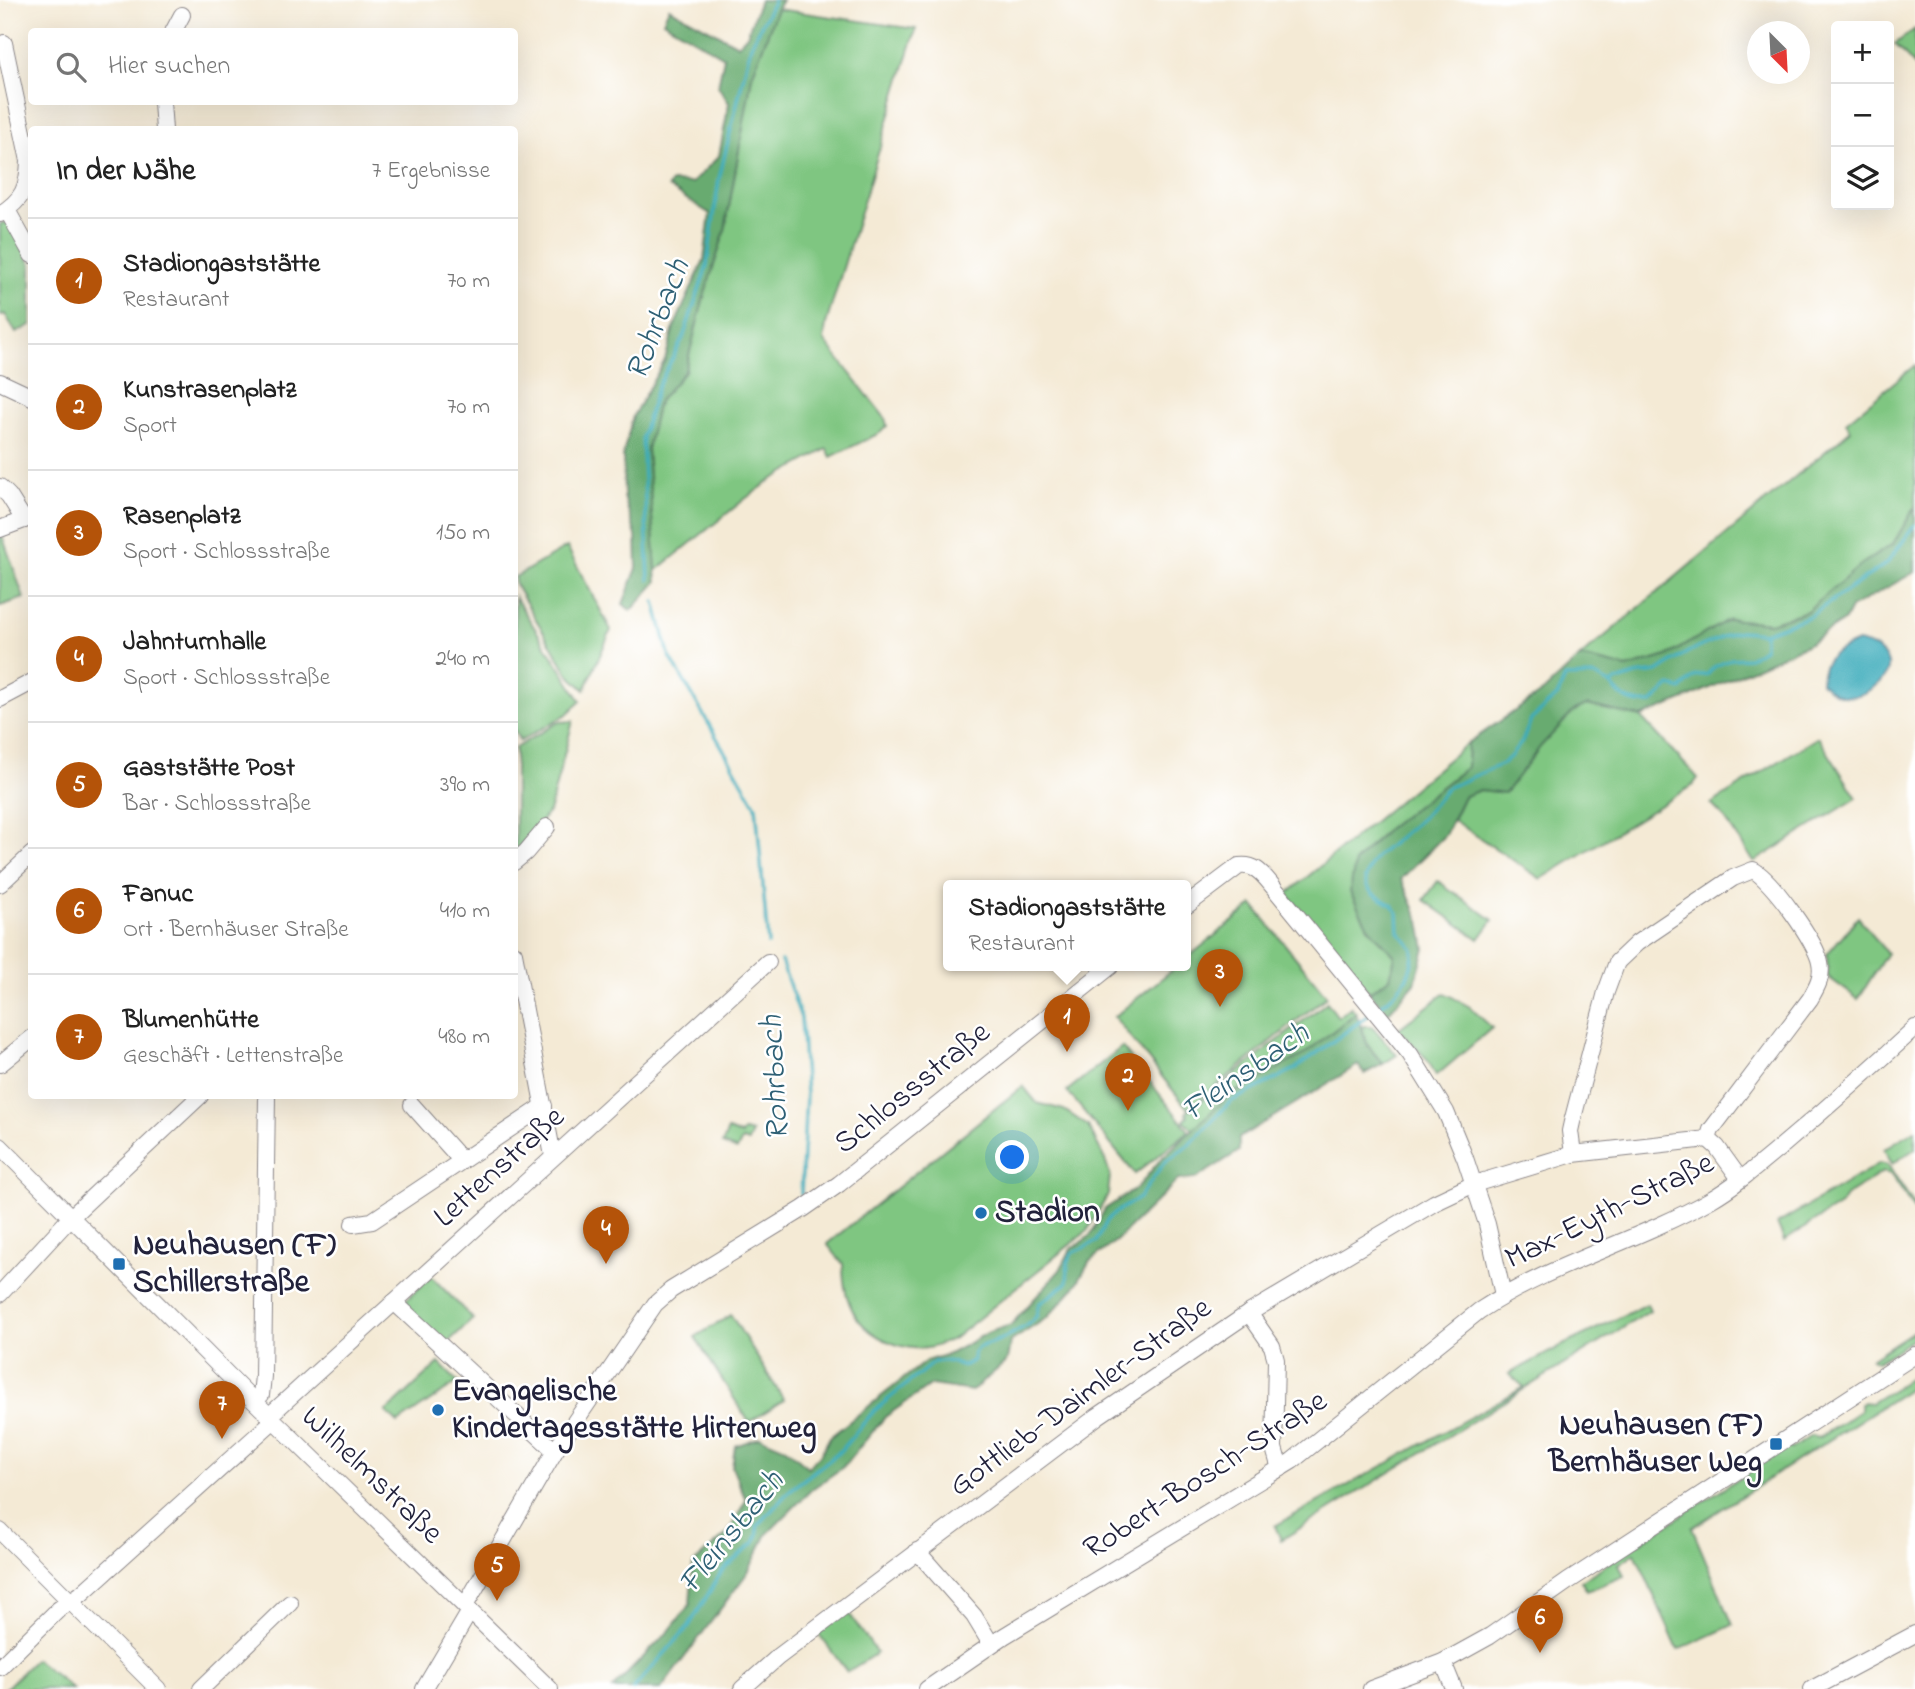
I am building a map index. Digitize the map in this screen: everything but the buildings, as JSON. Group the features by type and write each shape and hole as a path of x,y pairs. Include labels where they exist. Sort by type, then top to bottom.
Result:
{"street":[{"path":"175,28 182,15"},
{"path":"4,43 28,156"},
{"path":"162,105 164,126"},
{"path":"28,182 17,201 3,212 28,249"},
{"path":"0,382 28,395"},
{"path":"0,488 28,519 0,529"},
{"path":"0,699 28,684"},
{"path":"518,858 547,827"},
{"path":"0,884 28,858"},
{"path":"1191,902 1234,868 1245,865 1258,869 1410,1054 1440,1102 1465,1158 1487,1224 1503,1295"},
{"path":"1573,1154 1570,1131 1572,1122 1606,992 1617,962 1637,943 1733,878 1753,870 1771,884 1811,942 1821,964 1820,981 1810,999 1711,1130 1708,1139"},
{"name":"Lettenstraße","path":"0,1667 35,1631 81,1594 271,1418 399,1308 553,1156 768,962"},
{"name":"Schlossstraße","path":"424,1689 555,1451 655,1304 671,1290 839,1184 1105,971"},
{"path":"518,973 553,1156"},
{"name":"Max-Eyth-Straße","path":"1503,1295 1712,1199 1834,1103 1915,1028"},
{"path":"0,1064 28,1041"},
{"path":"0,1294 72,1216 197,1099"},
{"path":"254,1401 261,1395 263,1376 267,1099"},
{"path":"412,1105 462,1161"},
{"path":"353,1224 372,1221 544,1106"},
{"name":"Gottlieb-Daimler-Straße","path":"742,1689 778,1657 1097,1416 1249,1313 1434,1202 1474,1184 1573,1154 1708,1139"},
{"name":"Max-Eyth-Straße","path":"1708,1139 1740,1179"},
{"name":"Wilhelmstraße","path":"0,1146 271,1418 550,1689"},
{"name":"Robert-Bosch-Straße","path":"927,1689 991,1644 1280,1469 1336,1428 1479,1311 1503,1295"},
{"path":"399,1308 555,1451"},
{"path":"1249,1313 1272,1346 1276,1360 1274,1448 1280,1469"},
{"path":"1371,1689 1443,1662 1499,1630 1567,1582 1915,1355"},
{"path":"0,1531 159,1689"},
{"path":"917,1551 974,1616 991,1644"},
{"path":"201,1689 290,1602"},
{"path":"1812,1689 1915,1634"},
{"path":"1443,1662 1454,1689"}],"green space":[{"path":"760,0 782,0 752,76 725,230 685,371 658,402 647,449 657,582 631,611 623,604 637,568 636,536 624,497 623,454 633,416 665,360 674,327 704,260 710,214 668,187 671,182 692,183 719,156 729,103 718,86 724,57 663,21 669,8 738,45 747,35"},
{"path":"777,9 916,29 826,324 824,340 885,418 887,426 880,433 831,457 827,449 773,479 656,571 647,449 658,402 685,371 725,230 752,76"},
{"path":"1915,29 1915,66 1895,44"},
{"path":"0,224 11,224 28,258 28,327 16,333 5,314 0,316"},
{"path":"1915,365 1915,507 1893,544 1862,564 1807,611 1770,623 1729,619 1667,656 1627,668 1580,657 1851,430 1846,422"},
{"path":"1915,507 1915,572 1851,608 1845,620 1806,645 1641,717 1587,705 1575,710 1541,746 1505,793 1480,790 1464,796 1445,835 1401,879 1420,921 1425,949 1415,983 1388,1013 1369,992 1390,978 1395,956 1368,927 1350,892 1355,862 1387,829 1467,767 1468,743 1544,691 1580,657 1627,668 1667,656 1729,619 1770,623 1807,611 1862,564 1893,544"},
{"path":"2,535 24,598 0,606 0,536"},
{"path":"567,547 611,630 585,690 569,675 518,589 518,575"},
{"path":"518,602 581,701 567,714 520,741"},
{"path":"1586,705 1641,717 1698,778 1693,785 1541,879 1453,820 1464,796 1480,790 1505,793 1552,731 1574,711"},
{"path":"573,721 549,812 518,848 518,746 559,722"},
{"path":"1818,737 1857,798 1754,862 1723,816 1711,804"},
{"path":"1468,743 1467,767 1387,829 1368,927 1395,956 1390,978 1369,992 1287,894"},
{"path":"1438,881 1493,920 1479,939 1424,900"},
{"path":"1253,905 1327,996 1188,1109 1114,1017 1171,971 1191,971 1191,955"},
{"path":"1858,917 1887,953 1858,999 1828,977 1827,954"},
{"path":"1445,993 1470,1007 1492,1028 1436,1076 1428,1060 1398,1029"},
{"path":"1327,1002 1338,1017 1351,1007 1356,1013 1303,1055 1228,1096 1194,1130 1184,1121 1188,1115 1186,1113"},
{"path":"1356,1013 1368,1046 1383,1064 1364,1074 1358,1065 1239,1138 1239,1151 1197,1178 1178,1180 1117,1240 1089,1262 1075,1287 1048,1317 1010,1342 1007,1361 972,1391 931,1385 885,1417 843,1467 812,1489 767,1534 748,1572 661,1689 612,1689 669,1631 690,1604 693,1564 728,1533 746,1500 732,1467 735,1446 760,1437 786,1448 808,1467 820,1455 830,1437 926,1361 951,1353 989,1332 1011,1325 1060,1270 1071,1249 1090,1236 1105,1209 1137,1188 1160,1160 1228,1096 1303,1055"},
{"path":"1361,1026 1372,1026 1397,1055 1383,1064 1368,1046"},
{"path":"1122,1047 1189,1131 1135,1174 1067,1091"},
{"name":"Stadion","path":"1023,1086 1037,1103 1064,1110 1088,1126 1104,1157 1110,1175 1108,1195 1087,1231 953,1339 934,1347 919,1349 899,1345 871,1332 862,1324 849,1303 843,1264 827,1244"},
{"path":"728,1130 741,1135 744,1131 752,1133 748,1142 742,1140 737,1150 722,1144"},
{"path":"1915,1130 1915,1149 1892,1164 1884,1149"},
{"path":"1880,1163 1888,1165 1915,1206 1915,1211 1891,1174 1883,1172 1847,1195 1841,1204 1784,1241 1777,1224"},
{"path":"431,1276 473,1319 445,1345 403,1303"},
{"path":"1647,1304 1650,1311 1281,1540 1275,1526 1524,1387 1509,1374"},
{"path":"731,1315 784,1400 749,1422 695,1337"},
{"path":"1915,1330 1915,1338 1877,1362 1871,1359"},
{"path":"439,1363 458,1382 398,1423 386,1412"},
{"path":"1915,1375 1915,1385 1692,1528 1733,1625 1678,1650 1635,1553 1619,1564 1624,1576 1587,1591 1581,1581 1788,1446 1791,1449 1811,1436 1818,1438 1860,1411 1860,1404 1871,1403"},
{"path":"846,1609 877,1653 847,1672 818,1633"},
{"path":"35,1659 73,1689 5,1689"}],"water":[{"path":"1858,642 1883,654 1888,671 1872,689 1857,696 1842,696 1821,682 1824,666 1827,660 1843,648"}],"waterway":[{"name":"Rohrbach","path":"649,580 642,437 657,388 683,338 707,266 719,179 751,45 774,0"},
{"name":"Fleinsbach","path":"1379,1007 1404,982 1411,967 1413,949 1399,932 1398,913 1367,886 1365,879 1371,864 1422,818 1447,788 1502,764 1510,757 1522,742 1531,720 1558,695 1565,677 1595,676 1610,684 1635,675 1657,672 1688,652 1729,634 1740,631 1764,633 1810,616 1887,563 1915,525"},
{"name":"Rohrbach","path":"655,602 669,655 756,806 768,944"},
{"name":"Fleinsbach","path":"1610,684 1628,700 1652,703 1670,686 1681,689 1696,676 1708,674 1714,667 1731,659 1749,658 1764,649 1764,633"},
{"name":"Rohrbach","path":"781,961 801,1018 806,1095 801,1194"},
{"name":"Fleinsbach","path":"633,1689 689,1626 722,1571 754,1543 758,1534 757,1527 789,1491 840,1451 874,1411 934,1362 965,1365 973,1360 974,1352 979,1347 1005,1338 1029,1324 1036,1317 1039,1304 1067,1283 1068,1262 1072,1253 1096,1242 1107,1220 1139,1198 1164,1163 1191,1143 1230,1102 1295,1069 1370,1014"}],"place":[{"name":"Rasenplatz","path":"1220,1007"},
{"name":"Stadiongaststätte","path":"1067,1052"},
{"name":"Kunstrasenplatz","path":"1128,1111"},
{"name":"Stadion","path":"981,1213"},
{"name":"Neuhausen (F) Schillerstraße","path":"119,1264"},
{"name":"Jahnturnhalle","path":"606,1264"},
{"name":"Evangelische Kindertagesstätte Hirtenweg","path":"438,1410"},
{"name":"Blumenhütte","path":"222,1439"},
{"name":"Neuhausen (F) Bernhäuser Weg","path":"1776,1444"},
{"name":"Gaststätte Post","path":"497,1601"},
{"name":"Fanuc","path":"1540,1653"}]}
